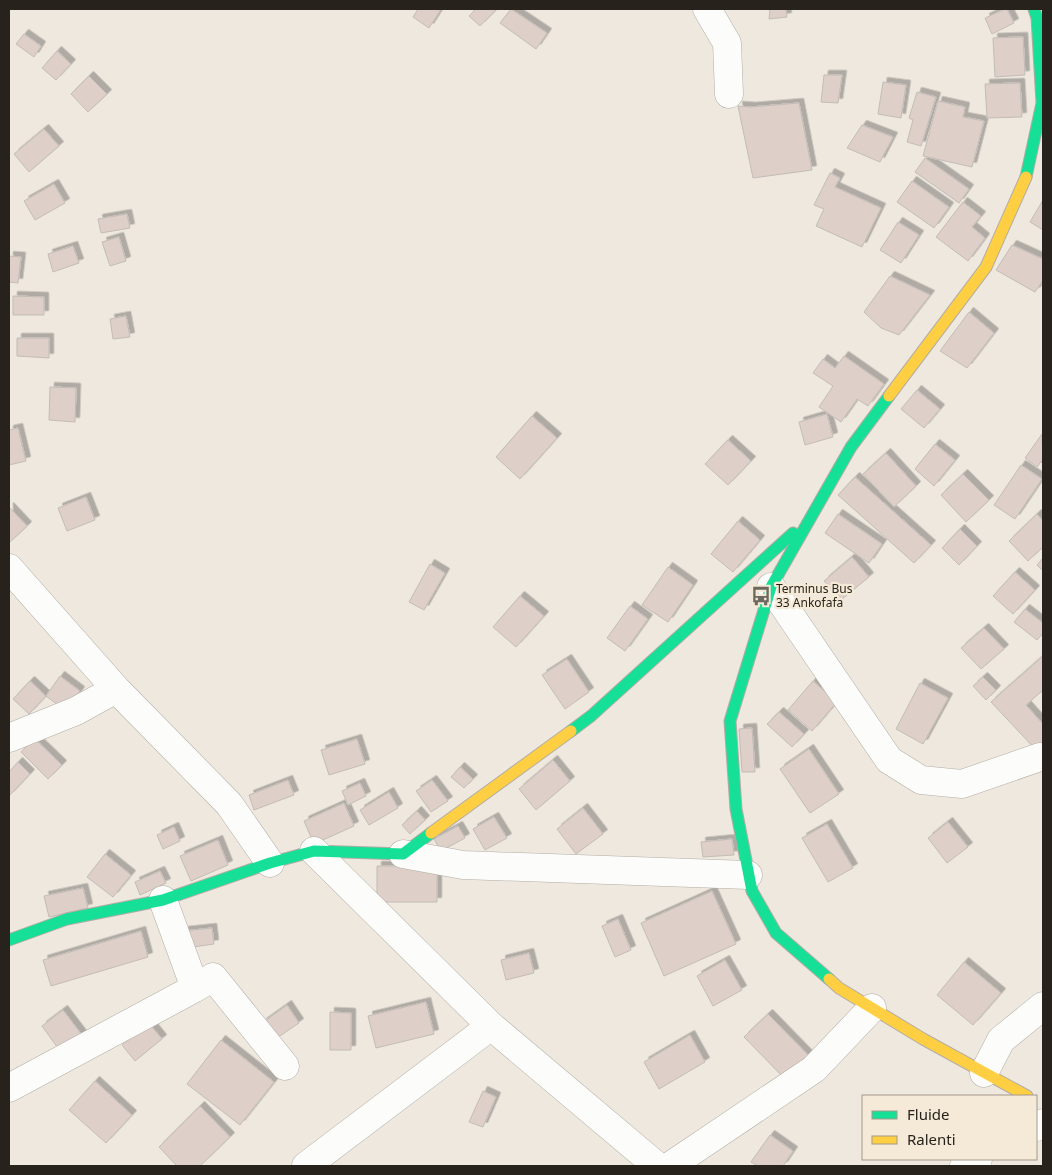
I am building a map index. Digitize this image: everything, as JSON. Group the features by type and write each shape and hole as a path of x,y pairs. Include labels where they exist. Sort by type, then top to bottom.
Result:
{"street":[{"path":"708,9 727,43 729,94"},
{"path":"1025,1095 839,988 776,932 752,891 748,876 736,809 730,721 771,587 851,447 986,267 1029,169 1042,104 1038,14"},
{"path":"403,854 591,716 811,517"},
{"path":"9,568 116,689 229,804 270,863"},
{"path":"771,587 889,760 921,780 962,784 1040,758"},
{"path":"9,738 76,711 116,689"},
{"path":"9,940 67,919 163,900 270,863 314,851 403,854 463,865 748,876"},
{"path":"314,851 492,1026 657,1166"},
{"path":"163,900 195,988"},
{"path":"9,1088 213,977 285,1066"},
{"path":"984,1073 1001,1040 1043,1006"},
{"path":"670,1166 814,1069 872,1008"},
{"path":"306,1166 492,1026"},
{"path":"964,1166 976,1160"}],"building":[{"path":"418,9 441,9 429,28 413,17"},
{"path":"476,9 497,9 480,26 469,16"},
{"path":"511,9 547,33 536,49 500,23"},
{"path":"770,9 789,9 786,10 787,17 769,19"},
{"path":"1007,9 1014,23 992,34 985,18"},
{"path":"24,34 41,46 34,57 16,44"},
{"path":"1023,37 1025,75 995,77 993,38"},
{"path":"57,51 71,64 56,80 42,68"},
{"path":"824,75 842,75 838,103 821,102"},
{"path":"89,76 107,94 88,112 71,94"},
{"path":"883,82 906,85 901,118 878,114"},
{"path":"1020,83 1022,117 987,118 985,84"},
{"path":"917,92 936,97 921,146 907,142 913,120 909,118"},
{"path":"938,101 965,107 963,117 984,121 972,167 923,156"},
{"path":"799,103 812,170 753,178 738,106 751,107"},
{"path":"862,125 893,137 880,162 847,148"},
{"path":"44,129 59,146 29,172 14,154"},
{"path":"925,158 969,189 959,203 915,172"},
{"path":"830,173 840,178 835,187 881,208 862,247 816,226 824,209 814,205"},
{"path":"912,181 949,207 934,228 897,202"},
{"path":"54,184 65,203 35,220 24,201"},
{"path":"1043,200 1043,230 1030,222"},
{"path":"963,202 981,216 972,227 985,238 968,261 936,237"},
{"path":"127,214 130,228 101,233 98,219"},
{"path":"898,222 919,235 901,263 880,250"},
{"path":"119,237 126,261 110,266 102,242"},
{"path":"1012,245 1043,259 1043,280 1035,292 996,270"},
{"path":"73,246 79,263 53,272 48,254"},
{"path":"9,256 21,257 18,283 9,282"},
{"path":"890,276 930,295 899,335 881,328 864,312"},
{"path":"13,296 44,297 44,315 13,315"},
{"path":"969,312 994,333 967,368 940,351"},
{"path":"126,316 130,337 113,339 110,319"},
{"path":"17,338 49,338 49,358 17,356"},
{"path":"844,356 884,384 868,406 857,399 841,422 819,407 833,386 813,373 823,359 835,368"},
{"path":"50,387 76,388 75,422 49,420"},
{"path":"917,390 940,409 924,428 901,409"},
{"path":"827,414 833,437 805,445 799,422"},
{"path":"532,416 557,438 520,479 496,457"},
{"path":"18,428 26,461 9,465 9,430"},
{"path":"1042,434 1043,459 1037,467 1025,458"},
{"path":"728,440 751,461 728,485 705,464"},
{"path":"935,444 955,460 934,486 915,469"},
{"path":"886,453 916,486 894,507 863,474"},
{"path":"1021,465 1042,479 1015,519 994,505"},
{"path":"963,474 989,500 966,522 941,495"},
{"path":"855,477 931,545 914,563 838,495"},
{"path":"86,497 95,520 67,531 58,508"},
{"path":"9,507 27,526 9,543"},
{"path":"838,514 882,544 869,563 825,533"},
{"path":"1037,514 1043,521 1043,547 1028,561 1009,541"},
{"path":"738,521 760,540 733,572 711,554"},
{"path":"960,529 977,546 959,565 942,548"},
{"path":"852,557 869,577 841,600 824,581"},
{"path":"1043,558 1043,571 1037,565"},
{"path":"430,564 445,573 424,610 409,602"},
{"path":"668,567 693,585 668,622 642,605"},
{"path":"1015,572 1035,590 1013,614 993,596"},
{"path":"520,596 544,616 516,647 493,627"},
{"path":"630,606 648,619 625,651 607,638"},
{"path":"1025,609 1043,623 1043,633 1037,640 1014,622"},
{"path":"984,628 1004,649 981,669 961,648"},
{"path":"1043,656 1043,690 1026,705 1043,724 1043,746 1038,752 991,702"},
{"path":"567,659 589,692 565,709 542,675"},
{"path":"60,676 80,691 66,711 46,696"},
{"path":"983,677 996,690 986,700 973,686"},
{"path":"30,681 46,696 29,714 13,699"},
{"path":"813,681 837,702 812,731 788,710"},
{"path":"920,683 948,698 923,744 896,729"},
{"path":"779,712 804,734 792,747 767,724"},
{"path":"752,728 755,772 742,772 739,729"},
{"path":"34,738 62,765 48,779 21,752"},
{"path":"357,739 365,764 329,775 321,750"},
{"path":"809,749 839,794 810,813 780,769"},
{"path":"553,760 570,781 536,810 519,789"},
{"path":"18,762 30,774 9,796 9,772"},
{"path":"460,767 473,779 464,788 451,777"},
{"path":"288,780 294,795 254,810 249,795"},
{"path":"432,780 448,801 431,812 416,791"},
{"path":"360,783 366,796 348,805 342,791"},
{"path":"389,792 398,808 369,825 360,810"},
{"path":"344,803 354,826 314,844 304,821"},
{"path":"583,808 603,834 576,854 557,829"},
{"path":"417,811 425,820 410,834 402,825"},
{"path":"494,817 507,838 485,850 473,829"},
{"path":"948,822 968,847 947,863 928,838"},
{"path":"827,824 853,868 828,882 802,838"},
{"path":"458,826 465,838 441,851 434,839"},
{"path":"174,827 180,841 163,849 157,835"},
{"path":"732,839 734,855 703,857 701,842"},
{"path":"218,840 228,865 191,881 180,856"},
{"path":"105,854 131,875 113,897 87,877"},
{"path":"377,866 437,866 437,902 377,902"},
{"path":"160,871 166,883 140,895 135,882"},
{"path":"83,888 88,908 49,917 44,896"},
{"path":"712,891 736,944 664,976 641,923"},
{"path":"618,919 631,950 615,957 602,926"},
{"path":"212,928 214,944 186,948 184,931"},
{"path":"141,931 148,957 51,986 43,960"},
{"path":"529,953 534,973 506,980 501,960"},
{"path":"725,960 742,990 713,1006 697,976"},
{"path":"964,962 1001,993 973,1025 937,995"},
{"path":"426,1002 434,1034 376,1048 368,1016"},
{"path":"287,1005 299,1023 274,1040 262,1023"},
{"path":"63,1010 82,1035 60,1051 42,1026"},
{"path":"330,1012 351,1013 351,1050 330,1050"},
{"path":"768,1014 808,1055 784,1078 744,1037"},
{"path":"149,1023 162,1039 135,1061 122,1045"},
{"path":"690,1035 705,1062 659,1089 644,1062"},
{"path":"221,1040 274,1082 240,1125 187,1084"},
{"path":"95,1081 132,1115 106,1143 69,1110"},
{"path":"483,1091 496,1097 483,1127 469,1122"},
{"path":"200,1106 230,1137 200,1166 177,1166 159,1147"},
{"path":"770,1135 793,1151 783,1166 758,1166 751,1162"}],"traffic: fast":[{"path":"1026,177 1042,103 1037,18 1034,9"},
{"path":"829,979 776,933 752,891 736,809 730,721 771,587 851,447 889,396"},
{"path":"571,731 591,716 793,533"},
{"path":"9,940 67,919 163,900 270,863 314,851 403,854 431,833"}],"traffic: slow":[{"path":"889,396 986,267 1026,177"},
{"path":"431,833 571,731"},
{"path":"829,979 839,988 923,1039 1025,1095"}],"place":[{"name":"Terminus Bus 33 Ankofafa","path":"761,596"}]}
